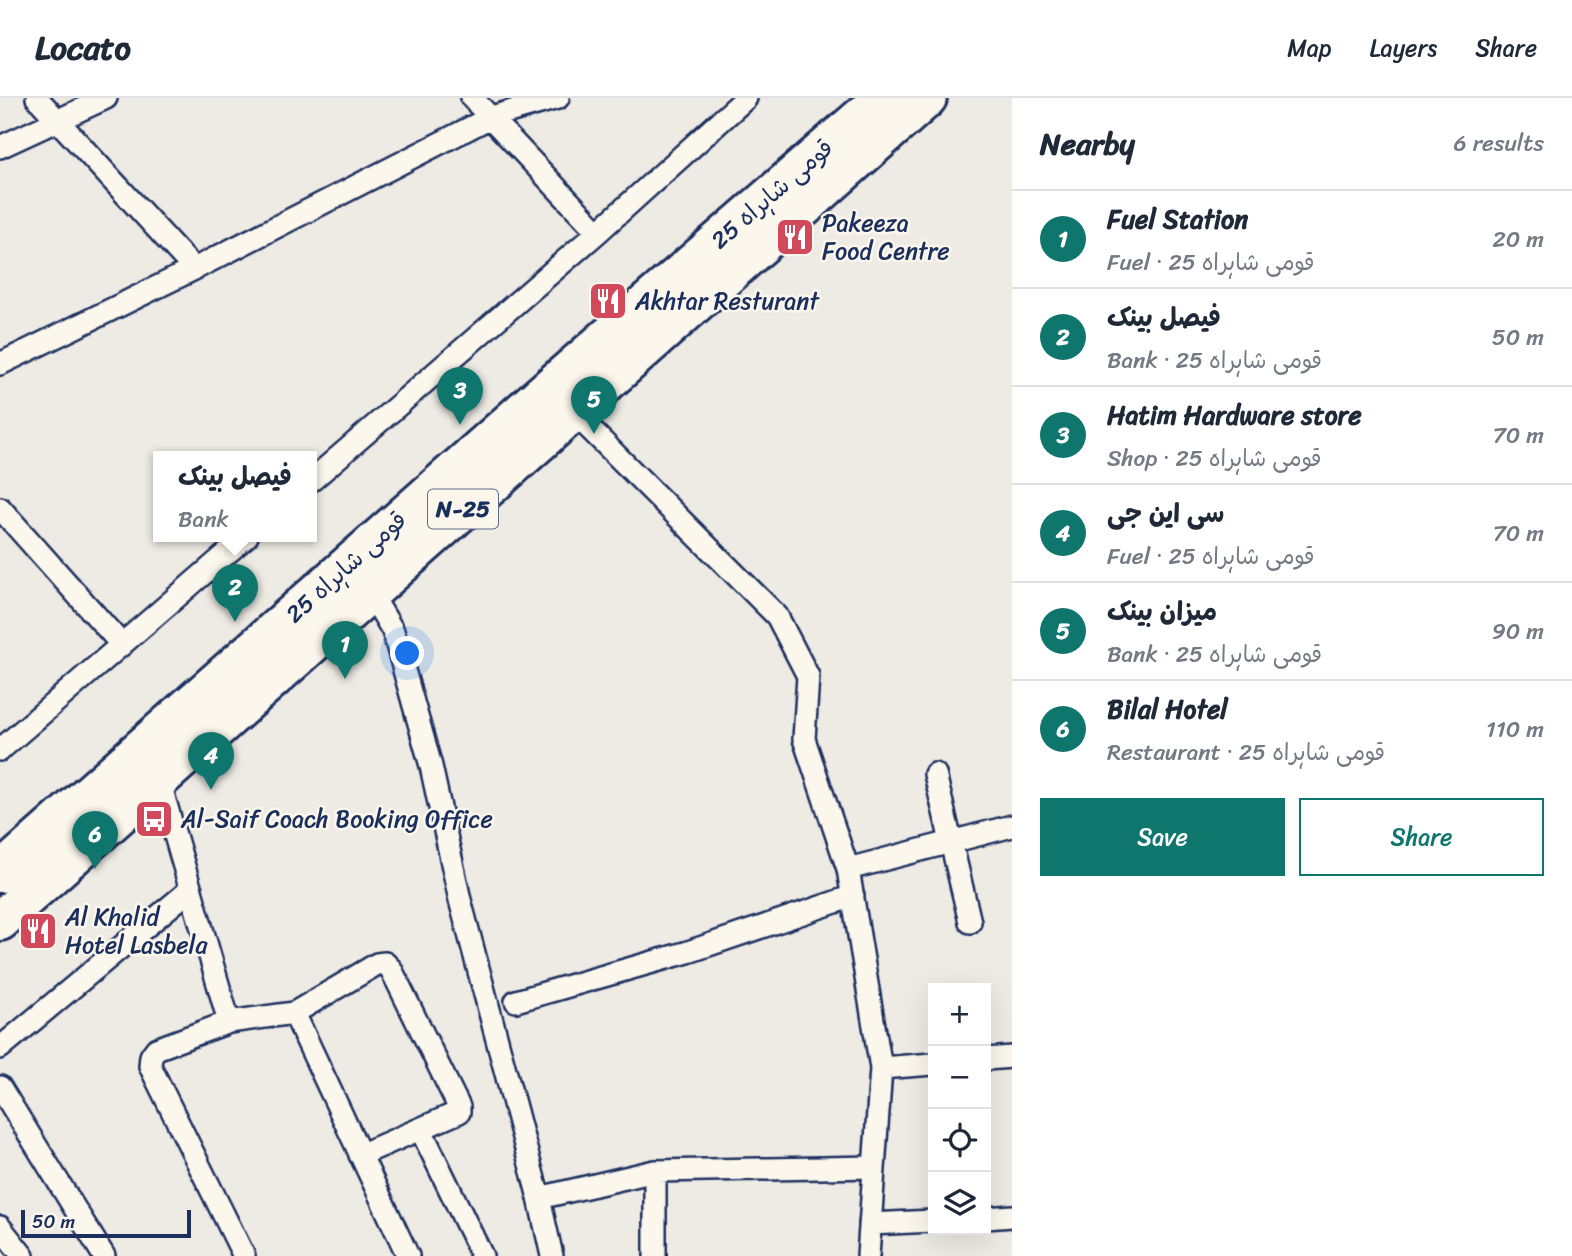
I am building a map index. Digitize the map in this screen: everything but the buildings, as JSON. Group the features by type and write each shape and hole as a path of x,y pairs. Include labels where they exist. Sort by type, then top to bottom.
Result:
{"highway":[{"name":"قومی شاہراہ 25","path":"0,873 528,406 883,98"},
{"name":"قومی شاہراہ 25","path":"0,921 927,98"}],"street":[{"path":"37,98 194,269"},
{"path":"0,148 106,98"},
{"path":"472,98 598,232"},
{"path":"0,364 194,269 491,117 558,98"},
{"path":"317,476 598,232 746,98"},
{"path":"573,412 777,616 807,676 804,739 848,869 881,1068 869,1256"},
{"path":"0,508 122,645"},
{"path":"0,750 240,542"},
{"path":"370,592 393,631 431,766 460,900 540,1198 552,1256"},
{"path":"935,774 970,922"},
{"path":"159,780 229,1022"},
{"path":"848,869 1012,826"},
{"path":"0,1048 191,889"},
{"path":"516,1001 688,952 853,897"},
{"path":"244,1256 150,1066 151,1056 156,1049 229,1022 294,1013 377,964 385,964 391,969 459,1107 459,1112 360,1155"},
{"path":"294,1013 408,1256"},
{"path":"991,1059 1012,1057"},
{"path":"881,1068 928,1063"},
{"path":"0,1087 104,1256"},
{"path":"421,1130 482,1256"},
{"path":"540,1198 655,1171 874,1167"},
{"path":"655,1171 655,1256"},
{"path":"991,1218 1012,1216"},
{"path":"870,1224 928,1221"},
{"path":"0,1227 23,1256"}],"place":[{"name":"Pakeeza Food Centre","path":"795,237"},
{"name":"Akhtar Resturant","path":"608,301"},
{"name":"Hatim Hardware store","path":"460,425"},
{"name":"میزان بینک","path":"594,434"},
{"name":"فیصل بینک","path":"235,622"},
{"name":"Fuel Station","path":"345,679"},
{"name":"سی این جی","path":"211,790"},
{"name":"Al-Saif Coach Booking Office","path":"154,819"},
{"name":"Bilal Hotel","path":"95,869"},
{"name":"Al Khalid Hotel Lasbela","path":"38,931"}]}
